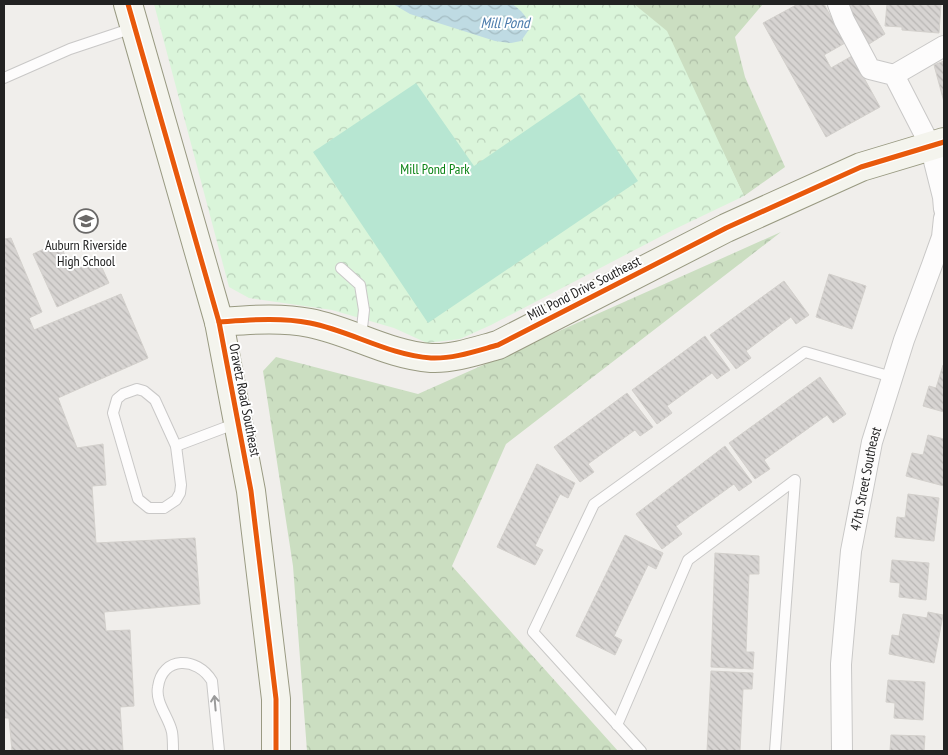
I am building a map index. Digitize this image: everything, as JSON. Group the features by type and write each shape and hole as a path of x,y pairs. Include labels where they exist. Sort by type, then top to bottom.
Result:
{"street":[{"path":"838,4 844,20 870,69 894,75 937,144 944,210"},
{"name":"Oravetz Road Southeast","path":"131,15 218,322 238,422 251,491 275,689 276,751"},
{"path":"894,75 944,46"},
{"name":"Mill Pond Drive Southeast","path":"218,322 272,319 309,323 360,338 404,354 432,358 460,355 498,344 743,221 861,167 937,144"},
{"name":"47th Street Southeast","path":"842,751 841,664 852,551 872,442 904,340 942,237 944,218"}],"lane":[{"path":"4,78 70,49 131,15"},
{"path":"342,268 360,285 364,310 360,338"},
{"path":"641,751 533,632 594,504 805,352 892,377"},
{"path":"137,389 150,394 156,400 176,446 181,485 180,493 176,500 164,508 149,508 138,499 134,492 113,413 117,399 122,394 137,389"},
{"path":"176,446 238,422"},
{"path":"617,725 688,560 795,480 775,751"},
{"path":"173,751 172,731 157,694 158,685 161,676 167,670 174,665 183,663 200,667 212,681 219,751"}],"green space":[{"name":"Mill Pond Park","path":"154,4 634,4 667,31 744,196 675,229 491,325 460,339 427,343 394,328 332,310 249,298 229,287"},
{"path":"577,4 763,4 735,37 745,77 785,167 744,196 720,146"},
{"path":"416,83 474,166 579,94 638,181 428,323 313,152"},
{"path":"781,232 506,444 452,566 618,751 307,751 293,566 263,371 276,357 418,394"}],"water":[{"name":"Mill Pond","path":"393,4 512,4 524,14 530,28 521,41 511,43 495,41 410,14"}],"building":[{"path":"798,4 824,4 845,43 824,55 831,68 852,56 880,107 826,137 763,23"},
{"path":"846,4 868,4 885,34 869,44"},
{"path":"887,4 941,4 939,33 902,30 902,27 885,26"},
{"path":"944,61 944,102 934,65"},
{"path":"11,238 42,312 29,318 34,330 121,294 148,358 58,398 77,448 103,444 106,485 92,486 96,543 195,538 200,604 104,612 106,631 130,630 134,706 120,707 123,751 12,751 9,718 4,718 4,239"},
{"path":"59,242 71,269 97,257 109,283 57,307 33,254"},
{"path":"829,274 866,286 852,329 816,317"},
{"path":"784,281 809,315 796,324 791,317 746,351 751,358 736,369 710,335"},
{"path":"705,336 730,370 717,379 712,373 667,406 672,413 657,424 632,390"},
{"path":"943,365 944,412 923,406 929,386 936,388"},
{"path":"820,377 846,414 833,423 827,415 764,460 770,469 755,479 729,443"},
{"path":"627,393 653,427 640,436 635,430 588,464 594,472 580,482 554,447"},
{"path":"928,435 944,439 944,486 906,476 912,453 923,455"},
{"path":"725,446 752,482 739,491 734,484 676,526 682,534 662,549 636,514"},
{"path":"537,464 575,483 568,498 560,494 535,546 543,550 535,565 497,547"},
{"path":"908,494 939,498 934,541 895,537 897,517 905,518"},
{"path":"625,535 663,553 656,569 648,565 614,636 622,640 615,655 576,636"},
{"path":"715,553 759,556 759,574 749,574 746,652 754,652 753,669 711,667"},
{"path":"892,560 929,563 926,600 899,597 900,583 890,582"},
{"path":"928,612 943,615 934,663 889,654 892,635 899,636 903,614 927,618"},
{"path":"711,671 753,673 752,689 743,689 740,751 707,751"},
{"path":"888,680 925,682 923,720 894,718 895,703 886,702"},
{"path":"891,735 925,736 924,751 890,751"}],"cycle path":[{"path":"128,4 219,322 251,491 276,699 276,751"},
{"path":"219,322 264,319 299,321 340,331 385,348 415,356 439,358 464,354 498,345 726,228 861,167 944,142"}],"place":[{"name":"Auburn Riverside High School","path":"86,221"}]}
